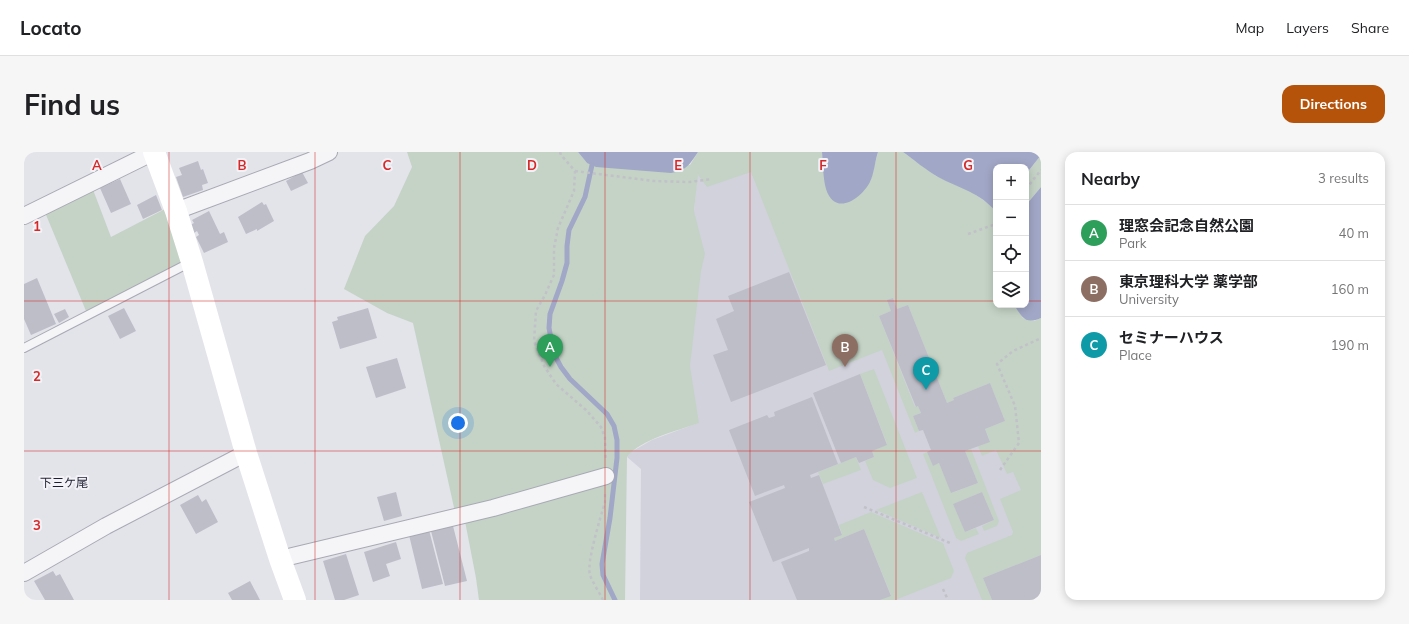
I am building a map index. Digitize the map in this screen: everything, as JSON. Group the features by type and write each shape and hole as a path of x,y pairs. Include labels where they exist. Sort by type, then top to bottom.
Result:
{"street":[{"path":"24,216 154,152 176,211 246,453 280,559 295,600"},
{"path":"176,211 310,161 329,152"},
{"path":"24,573 106,526 246,453"},
{"path":"280,559 493,508 606,476"}],"lane":[{"path":"24,348 192,262"}],"path":[{"path":"560,152 575,171 654,181 689,182 712,179"},
{"path":"1029,185 1041,170"},
{"path":"575,171 574,191 558,228 554,248 554,275 536,311 534,341 544,366 556,384 586,410 601,427 605,438 606,476 604,502 590,563 590,575 602,600"},
{"path":"968,234 993,225"},
{"path":"1000,470 1019,443 1015,406 997,364 1013,351 1041,338"},
{"path":"864,507 950,543"},
{"path":"943,589 948,600"}],"shaded area":[{"path":"701,152 941,211 1041,431 1041,600 640,600 641,469 627,457 631,452 652,440 698,423 683,387 694,211 698,167"}],"green space":[{"path":"407,152 578,152 587,163 690,165 698,152 822,152 827,190 870,182 878,152 903,152 936,176 970,191 989,204 993,209 993,308 1016,308 1023,318 1034,321 1041,318 1041,555 983,578 992,600 982,600 965,558 967,553 1012,535 1013,532 1000,499 1021,490 1013,472 1007,474 996,450 982,456 978,446 990,441 985,429 1005,421 990,383 953,398 954,400 947,403 908,305 897,309 893,298 891,311 879,316 915,407 918,406 921,413 913,416 919,431 915,433 882,350 829,371 751,172 707,187 698,175 694,211 705,254 701,271 690,366 699,423 650,440 641,445 627,457 625,600 479,600 463,511 455,512 413,323 387,313 344,289 365,236 394,206 412,167"},
{"path":"1041,155 1041,187 1029,201 1029,200 1029,170"},
{"path":"92,187 111,237 165,209 182,263 86,311 44,210"},
{"path":"874,369 917,478 890,488 873,480 865,461 874,457 872,451 887,444 860,374"},
{"path":"971,449 999,521 997,526 984,531 982,526 994,520 982,492 954,504 965,532 976,528 979,534 961,541 956,538 923,454 927,452 933,465 939,463 952,493 978,483 965,451"},
{"path":"856,457 861,470 823,484 818,472"},
{"path":"922,492 941,538 876,510"},
{"path":"871,512 943,543 954,571 951,578 895,600 880,600 891,595 864,529 835,541 834,538 842,534 839,525"}],"water":[{"path":"578,152 698,152 693,160 684,169 671,173 596,167 587,163"},
{"path":"822,152 878,152 873,175 870,182 861,194 842,204 835,202 830,197 825,185"},
{"path":"903,152 1041,152 1041,155 1029,170 1029,164 993,164 993,208 977,195 938,177"},
{"path":"1041,187 1041,318 1031,321 1024,319 1016,308 1029,308 1029,201"}],"building":[{"path":"198,161 201,170 203,169 208,183 202,185 203,190 183,197 176,177 182,175 179,168"},
{"path":"302,172 308,183 291,191 286,181"},
{"path":"120,179 131,204 111,213 100,188"},
{"path":"156,195 162,210 143,219 137,205"},
{"path":"262,202 264,205 266,204 274,221 257,231 257,229 246,234 238,217"},
{"path":"209,211 220,234 224,232 228,242 204,253 196,237 199,235 197,231 194,233 190,225 194,223 192,220"},
{"path":"789,272 826,365 731,402 713,355 728,350 716,319 734,311 728,296"},
{"path":"37,278 56,324 31,335 24,319 24,284"},
{"path":"893,298 897,309 908,305 947,403 954,400 953,398 990,383 1005,421 985,429 990,442 965,451 978,483 951,493 939,463 933,466 927,452 931,450 923,430 919,431 913,416 921,413 918,406 916,407 879,316 891,311 887,300"},
{"path":"124,308 136,331 120,339 108,316"},
{"path":"368,308 377,338 340,349 332,322 338,320 337,317"},
{"path":"65,309 69,317 59,323 54,314"},
{"path":"397,358 406,388 376,398 366,367"},
{"path":"860,374 887,445 872,451 874,457 859,463 856,457 841,463 813,393"},
{"path":"812,397 838,464 810,475 811,478 819,475 842,535 834,538 835,541 864,529 891,596 880,600 797,600 781,562 809,551 809,548 773,562 749,502 785,488 784,485 755,496 729,430 767,415 769,418 775,416 774,412"},
{"path":"396,492 402,516 384,521 377,497"},
{"path":"982,492 994,520 965,532 953,504"},
{"path":"198,495 202,502 206,499 218,522 196,534 180,505"},
{"path":"453,526 467,581 445,586 431,531"},
{"path":"429,530 443,584 422,589 409,535"},
{"path":"396,542 401,559 386,564 390,576 373,582 364,552"},
{"path":"346,554 359,595 344,600 335,600 323,561"},
{"path":"1041,555 1041,600 992,600 983,578"},
{"path":"53,571 56,576 60,574 74,600 45,600 34,581"},
{"path":"250,581 260,600 232,600 228,593"}],"waterway":[{"path":"592,165 585,197 569,230 567,263 550,314 549,328 554,354 561,367 570,379 607,414 614,426 617,440 617,458 610,518 602,564 603,575 615,600"}],"place":[{"name":"理窓会記念自然公園","path":"550,367"},
{"name":"東京理科大学 薬学部","path":"845,367"},
{"name":"セミナーハウス","path":"926,390"}],"district":[{"name":"下三ケ尾","path":"64,483"}]}
